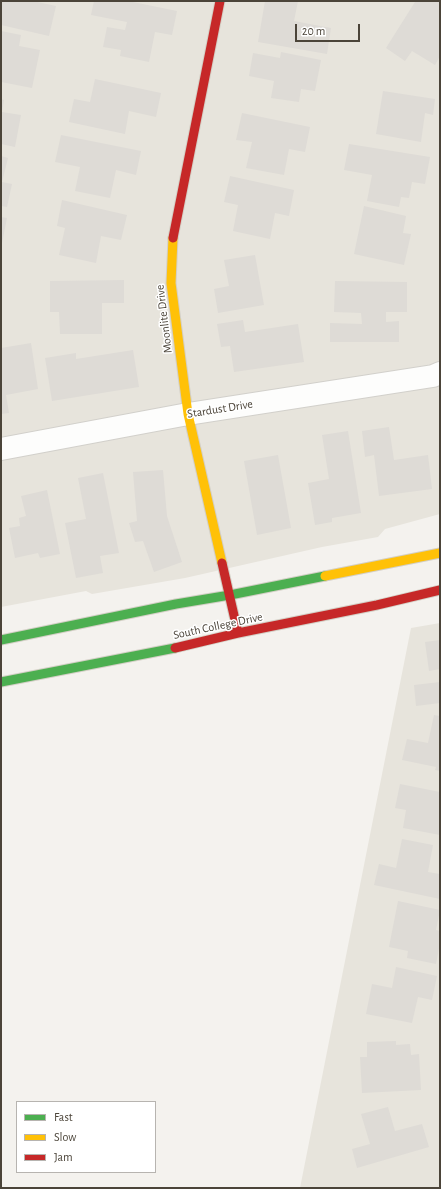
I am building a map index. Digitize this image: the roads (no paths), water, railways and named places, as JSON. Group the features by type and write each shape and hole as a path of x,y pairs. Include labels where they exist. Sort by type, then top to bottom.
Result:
{"street":[{"name":"Moonlite Drive","path":"220,1 173,238 171,283 188,414 238,633"},
{"name":"Stardust Drive","path":"1,449 188,414 434,376 440,373"},
{"path":"1,640 176,604 230,595 440,553"},
{"name":"South College Drive","path":"1,682 377,606 440,590"}]}
